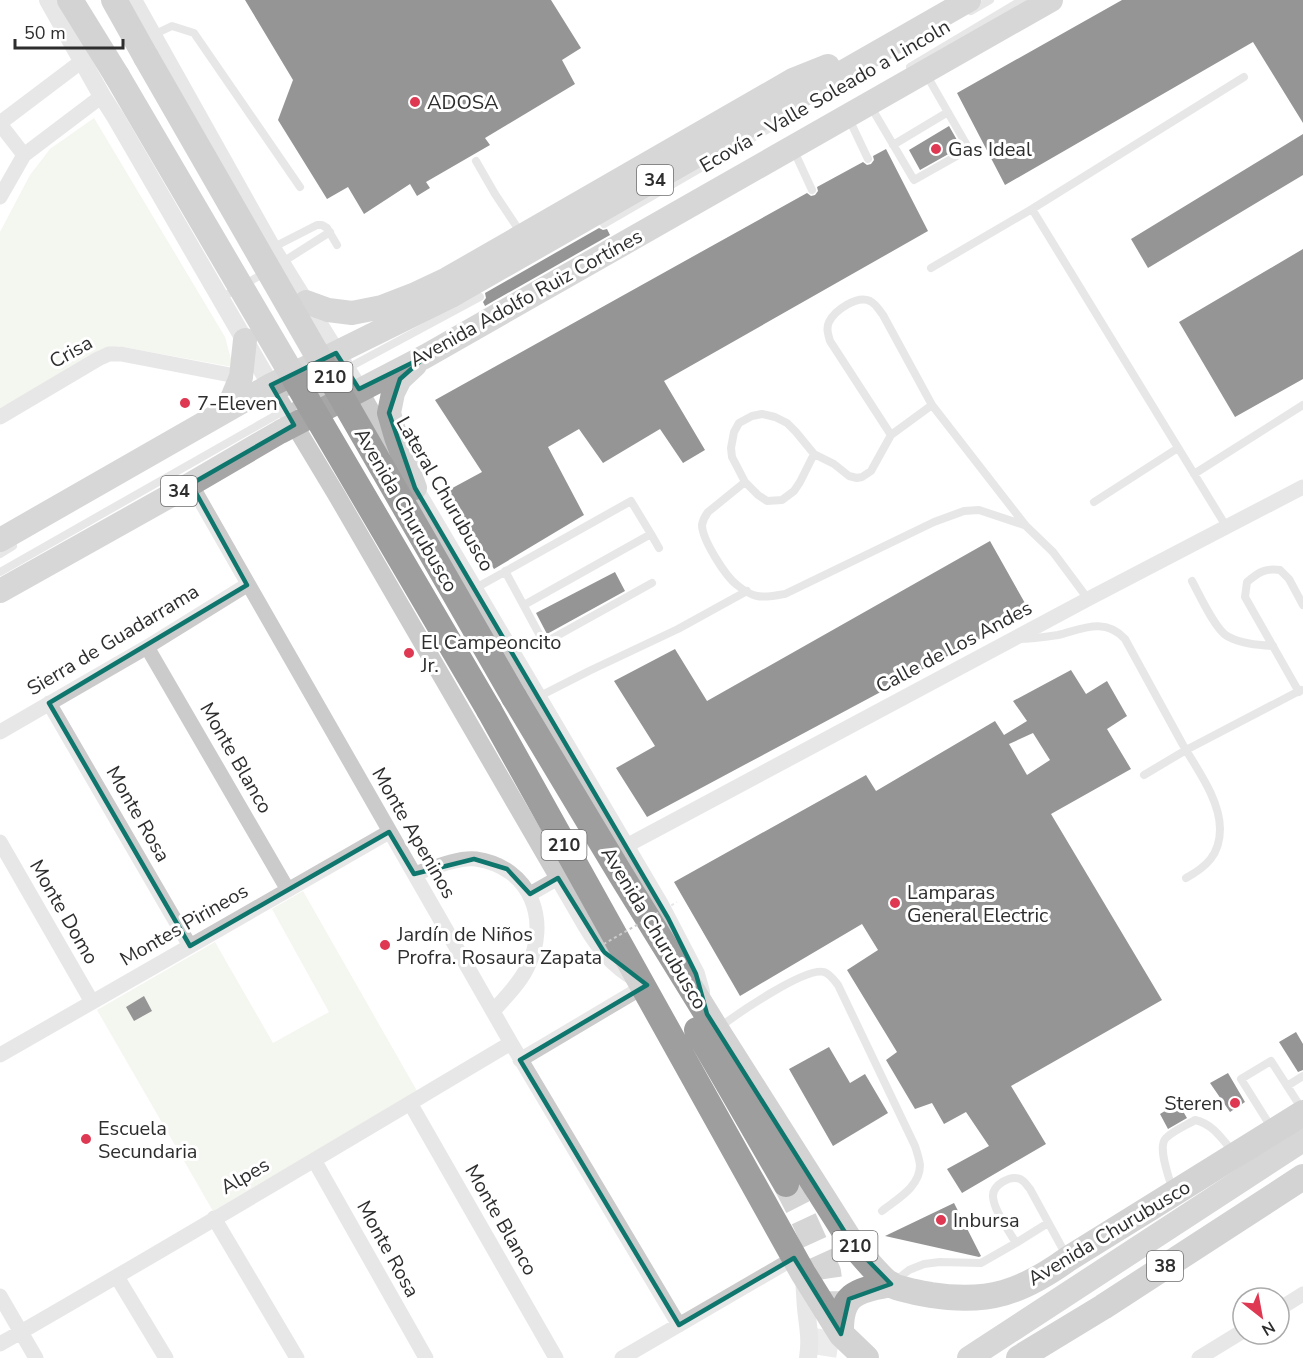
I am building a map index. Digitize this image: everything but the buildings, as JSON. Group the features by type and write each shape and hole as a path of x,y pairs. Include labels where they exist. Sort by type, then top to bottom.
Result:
{"highway":[{"name":"Avenida Churubusco","path":"70,0 110,86 489,710 799,1265 841,1334 866,1358"},
{"name":"Avenida Churubusco","path":"114,0 150,46 526,697 621,875 711,1022 853,1245 869,1264 891,1284 921,1293 952,1298 992,1297 1011,1292 1048,1273 1303,1112"},
{"path":"621,875 622,890 633,918 786,1184"},
{"name":"38","path":"1033,1353 1303,1177"},
{"path":"841,1334 843,1307 849,1299 866,1289 891,1284"}],"main road":[{"name":"Avenida Adolfo Ruiz Cortínes","path":"10,541 237,410 282,404 352,373 426,356 1051,0"},
{"name":"Avenida Adolfo Ruiz Cortínes","path":"282,404 352,373 451,296 922,27 964,9"},
{"path":"306,302 328,310 352,313 382,307 413,295 447,279 793,80 922,27"},
{"path":"237,410 245,340"},
{"path":"415,488 389,413 393,393 400,379 426,356"},
{"name":"Avenida Adolfo Ruiz Cortínes","path":"0,591 280,432 282,404"},
{"name":"38","path":"969,1358 1303,1140"}],"street":[{"path":"48,0 82,61 110,86 116,117 586,925 604,952 641,984 520,1060"},
{"name":"Lateral Churubusco","path":"133,0 150,46 306,302 352,373 474,589 526,697 626,846 668,918 696,974 711,1022"},
{"path":"24,155 0,124 82,61"},
{"path":"0,197 24,155 110,86"},
{"name":"Crisa","path":"0,417 109,354 121,354 241,377"},
{"path":"322,473 386,436"},
{"name":"Monte Apeninos","path":"191,484 520,1060 679,1325"},
{"name":"Calle de Los Andes","path":"626,846 1303,487"},
{"path":"353,524 415,488"},
{"name":"Sierra de Guadarrama","path":"0,732 147,647 247,585"},
{"name":"Monte Blanco","path":"147,647 288,890"},
{"name":"Monte Rosa","path":"49,703 190,946"},
{"name":"Montes Pirineos","path":"0,1055 389,832"},
{"name":"Monte Domo","path":"0,842 92,1002"},
{"path":"414,874 445,863 474,859 507,869 519,879 530,894 537,920 535,949 527,968 514,988 493,1011"},
{"path":"530,894 558,878"},
{"name":"Alpes","path":"0,1344 511,1043"},
{"name":"Monte Blanco","path":"410,1103 556,1358"},
{"name":"Monte Rosa","path":"314,1160 426,1358"},
{"path":"214,1218 297,1358"},
{"path":"622,1358 679,1325 799,1265 810,1329 808,1358"},
{"path":"117,1276 166,1358"},
{"path":"0,1296 36,1358"},
{"path":"1199,1358 1231,1338"}],"lane":[{"path":"964,9 990,0"},
{"name":"Ecovía - Valle Soleado a Lincoln","path":"900,73 1022,0"},
{"path":"150,46 172,26 194,33 300,186"},
{"path":"869,103 914,180 969,149 925,72"},
{"path":"931,268 1032,209 1244,77"},
{"path":"604,224 797,112"},
{"path":"893,145 948,112"},
{"path":"848,116 868,159"},
{"path":"792,147 812,190"},
{"path":"476,161 522,236"},
{"path":"1032,209 1226,526"},
{"path":"216,291 277,255 317,225 325,225 337,245"},
{"path":"252,260 277,255 330,232"},
{"path":"216,291 242,266"},
{"path":"352,373 480,297"},
{"path":"891,435 830,341 828,324 833,316 844,306 860,299 868,299 875,304 932,405 1026,526 1053,552 1088,599"},
{"path":"0,572 282,404"},
{"path":"814,454 794,491 782,500 767,501 745,482 732,457 731,448 734,432 739,423 762,414 787,423 814,454 834,464 852,478 862,477 876,464 891,435 932,405"},
{"path":"1194,474 1303,405"},
{"path":"1094,502 1178,448"},
{"path":"745,482 708,512 702,525 712,551 735,584 758,596 785,594 934,522 964,511 979,510 1026,526"},
{"path":"474,589 631,501 659,548"},
{"path":"524,605 651,534"},
{"path":"0,554 10,541"},
{"path":"1144,775 1186,750 1301,690 1245,597 1247,582 1257,574 1269,569 1280,570 1289,579 1303,605"},
{"path":"505,571 544,643 652,583"},
{"path":"1192,581 1215,622 1226,635 1255,644 1273,646"},
{"path":"526,697 589,671 678,629 747,591"},
{"path":"1015,639 1048,637 1089,626 1102,626 1120,633 1125,639 1212,798 1220,820 1216,851 1210,861 1186,878"},
{"path":"711,1022 738,1014 800,976 815,972 824,972 831,976 838,985 915,1146 920,1165 917,1178 910,1190 882,1211"},
{"path":"1274,1132 1241,1079 1271,1061 1303,1112"},
{"path":"1287,1086 1303,1076"},
{"path":"1174,1194 1163,1153 1166,1138 1195,1120 1211,1126 1236,1155"},
{"path":"1016,1243 995,1207 993,1197 993,1191 1002,1182 1016,1178 1026,1183 1068,1259"},
{"path":"891,1284 909,1270 924,1264 981,1263 1048,1223"}],"path":[{"path":"588,953 677,902"}],"highlighted area":[{"path":"336,353 359,389 426,356 400,379 389,413 415,488 668,918 696,974 707,1014 853,1245 891,1284 849,1299 841,1334 794,1258 679,1325 520,1060 647,985 604,952 558,878 530,894 507,869 474,859 414,874 389,832 190,946 49,703 247,585 191,484 294,425 271,385"}],"shaded area":[{"path":"94,118 225,337 233,367 118,346 0,408 0,232 30,175 50,149"},
{"path":"303,891 417,1091 213,1211 97,1010 215,942 273,1043 329,1012 272,909"}],"tunnel":[{"path":"786,1184 828,1272 830,1315 823,1358"}],"place":[{"name":"ADOSA","path":"415,102"},
{"name":"Gas Ideal","path":"936,149"},
{"name":"7-Eleven","path":"185,403"},
{"name":"El Campeoncito Jr.","path":"409,653"},
{"name":"Lamparas General Electric","path":"895,903"},
{"name":"Jardín de Niños Profra. Rosaura Zapata","path":"385,945"},
{"name":"Steren","path":"1235,1103"},
{"name":"Escuela Secundaria","path":"86,1139"},
{"name":"Inbursa","path":"941,1220"}]}
